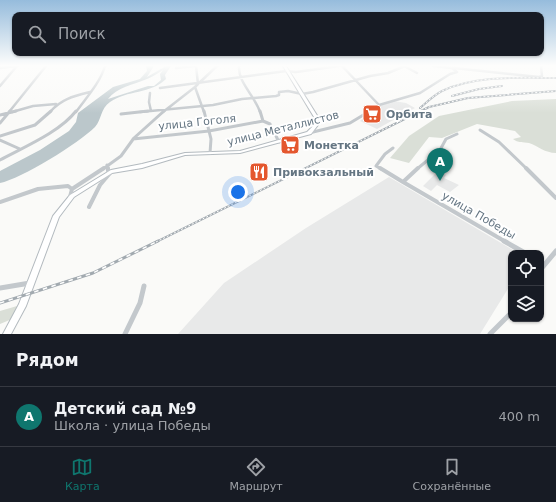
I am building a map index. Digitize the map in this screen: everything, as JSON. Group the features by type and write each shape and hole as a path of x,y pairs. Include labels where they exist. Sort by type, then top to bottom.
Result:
{"main road":[{"path":"293,82 316,117 316,125 309,133"},
{"name":"улица Металлистов","path":"70,197 110,172 142,166 178,155 240,152 309,133"},
{"path":"9,334 22,306 56,216 70,197"}],"street":[{"path":"0,122 33,82"},
{"path":"0,160 54,130 70,119 97,82"},
{"path":"197,82 212,139 210,153"},
{"path":"70,197 72,190 120,156 133,139 177,99 201,82"},
{"path":"160,88 197,86 219,82"},
{"path":"243,82 248,92 255,99 263,121 270,124 279,142"},
{"path":"121,114 224,104 242,99 276,96 279,95 279,92 283,91 302,94 350,82"},
{"path":"357,82 379,105"},
{"name":"улица Металлистов","path":"309,133 350,123 379,105 420,93 438,82"},
{"path":"0,136 35,124 43,119 57,104 72,96 90,92"},
{"path":"150,93 149,102 151,111"},
{"path":"0,115 44,104 57,104"},
{"name":"улица Гоголя","path":"133,139 209,131 263,121"},
{"path":"480,130 499,142 556,198"},
{"path":"403,182 425,164 433,154 440,150 442,142 445,139 457,134"},
{"path":"0,140 20,149"},
{"name":"улица Победы","path":"393,148 385,154 376,166 520,250"},
{"path":"107,165 110,172"},
{"path":"94,173 110,172"},
{"path":"89,207 100,185 110,172"},
{"path":"0,202 38,189 68,186 72,190"},
{"path":"544,263 556,251"},
{"path":"0,288 31,283"},
{"path":"125,334 140,303 144,286"},
{"path":"490,334 508,316"}],"shaded area":[{"path":"131,82 140,82 121,89 108,99 148,86 154,86 159,82 163,82 146,90 124,95 110,102 104,108 95,127 87,134 35,168 0,183 0,171 40,150 69,131 76,122 78,113 113,87"},
{"path":"556,99 556,153 545,151 529,143 519,142 513,139 521,137 515,131 477,124 442,138 429,137 409,163 390,158 409,136 439,116 512,101"},
{"path":"394,101 406,103 415,108 377,129 360,121 376,107"},
{"path":"438,171 446,175 444,178 459,185 450,192 437,185 431,191 423,186"},
{"path":"389,177 513,250 508,250 508,289 480,334 178,334 224,283 306,228"},
{"path":"17,306 12,319 0,324 0,311"}],"railway":[{"path":"420,108 442,91 472,82"},
{"path":"452,96 479,89 502,86"},
{"path":"156,242 429,107 468,98 556,91"},
{"path":"0,303 93,273 158,241"}],"place":[{"name":"Орбита","path":"372,114"},
{"name":"Монетка","path":"290,145"},
{"name":"Привокзальный","path":"259,172"},
{"name":"Детский сад №9","path":"440,181"}]}
